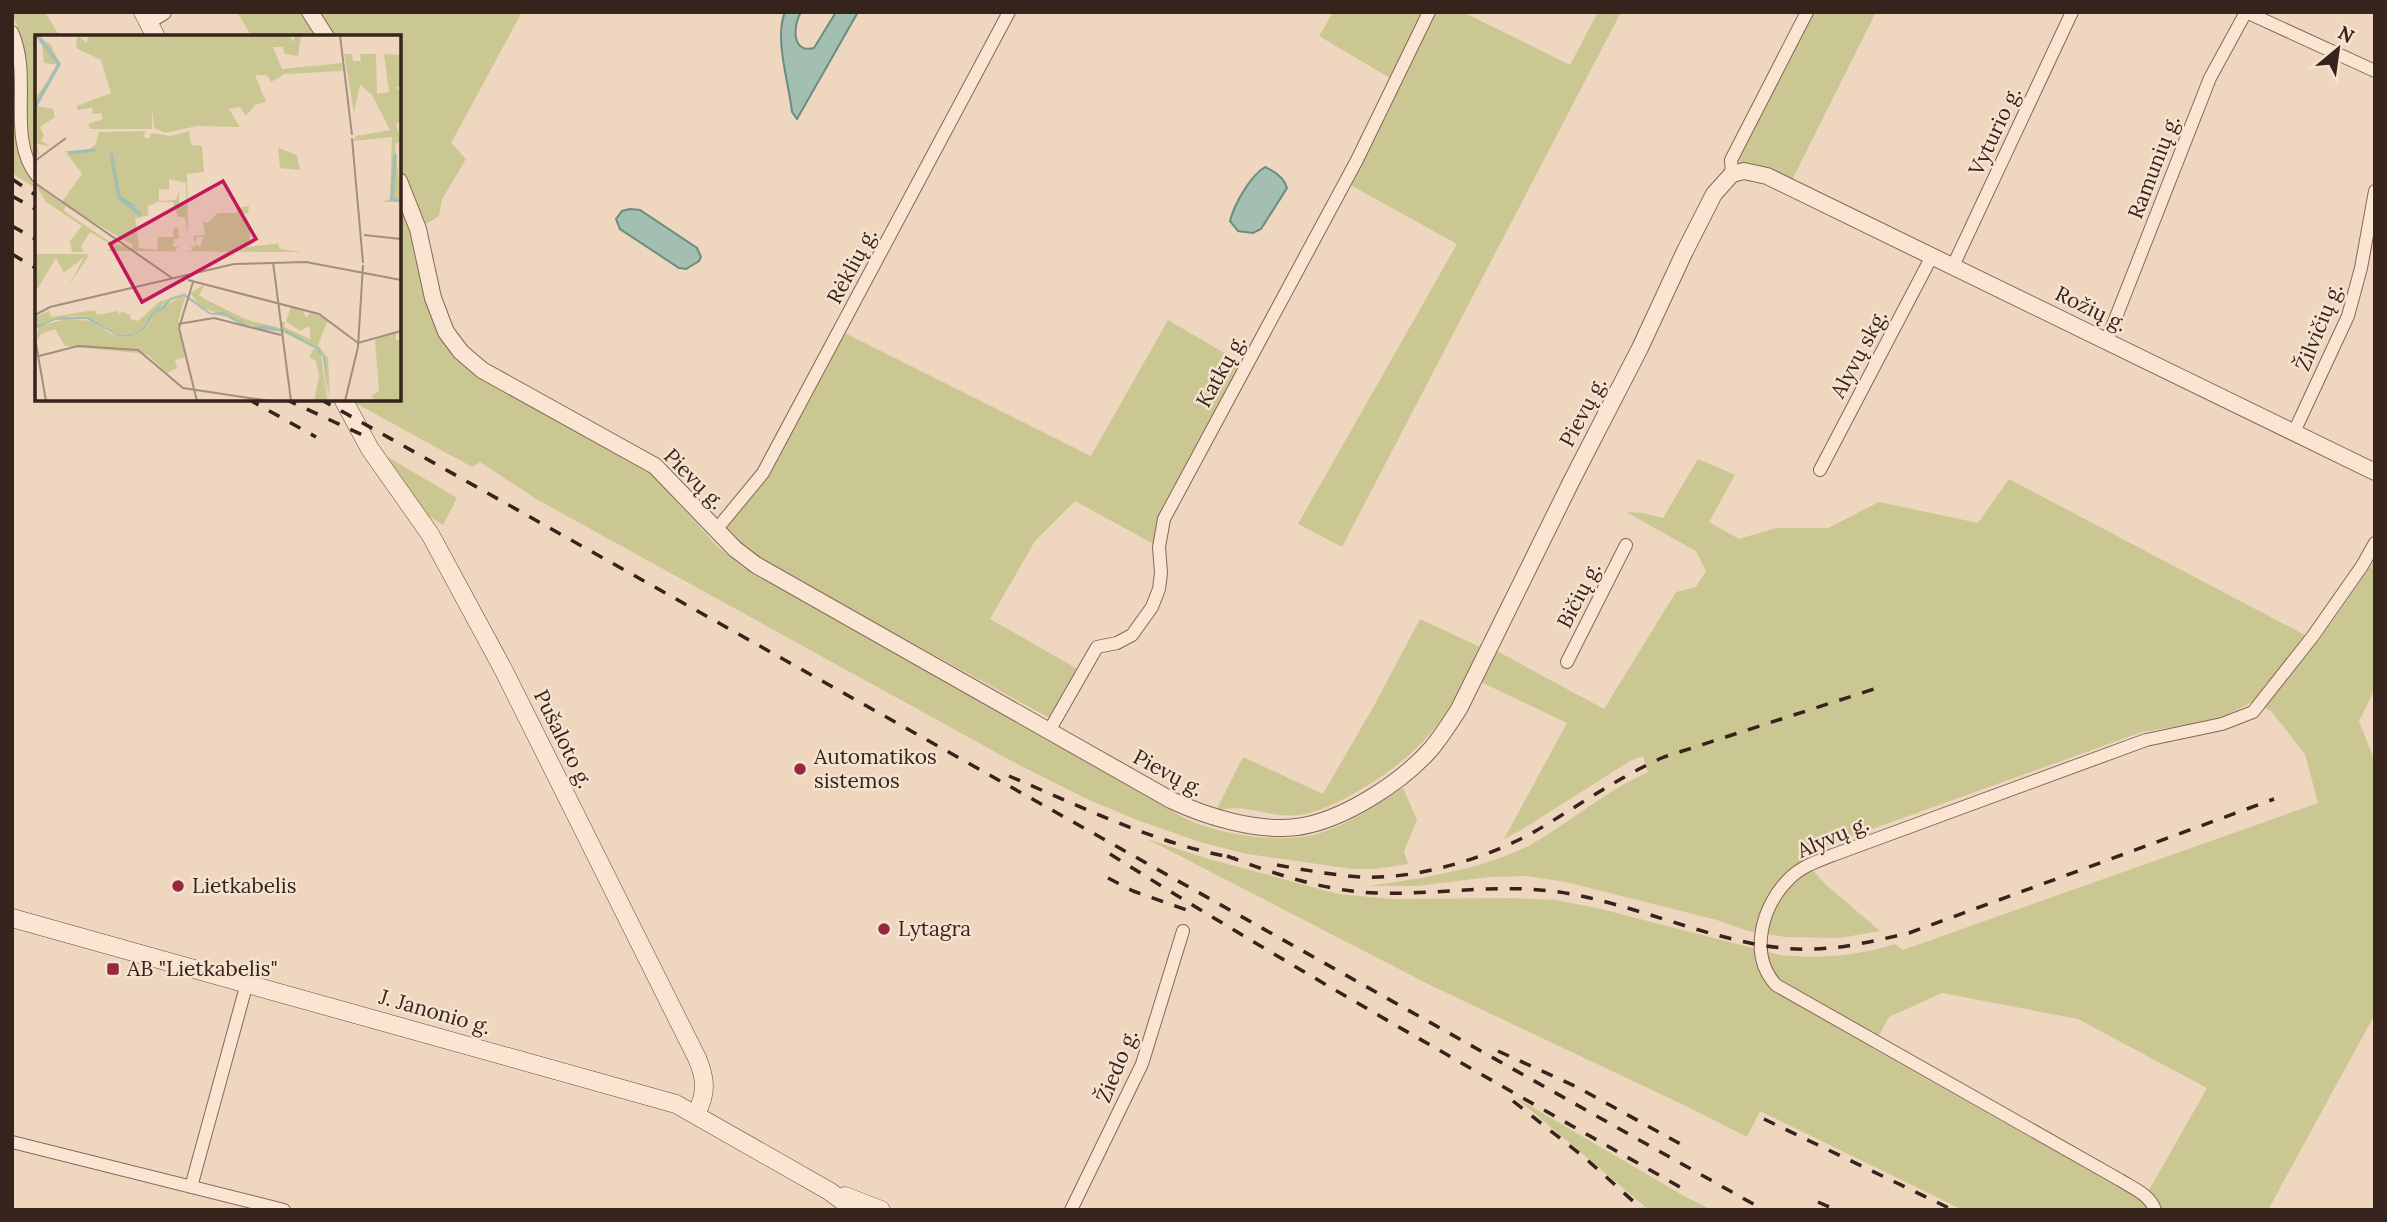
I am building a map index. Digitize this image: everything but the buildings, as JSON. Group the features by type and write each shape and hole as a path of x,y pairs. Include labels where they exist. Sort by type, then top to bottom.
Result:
{"main road":[{"name":"Pušaloto g.","path":"344,401 370,449 430,534 485,636 697,1058 704,1074 706,1090 696,1114"},
{"name":"J. Janonio g.","path":"12,918 661,1099 696,1114 829,1191 855,1210"},
{"name":"J. Janonio g.","path":"829,1191 881,1210"}],"street":[{"path":"310,12 325,35"},
{"name":"Rėklių g.","path":"716,530 763,473 1009,12"},
{"name":"Katkų g.","path":"1049,731 1097,647 1117,643 1132,635 1152,607 1159,589 1159,547 1164,519 1357,160 1429,12"},
{"path":"1732,174 1731,160 1807,12"},
{"name":"Vyturio g.","path":"1953,265 2072,12"},
{"path":"2246,12 2375,71"},
{"name":"Ramunių g.","path":"2107,340 2210,78 2246,12"},
{"path":"12,32 21,61 22,139 26,156 35,172"},
{"name":"Rožių g.","path":"1732,174 1756,172 1788,186 2375,472"},
{"name":"Pievų g.","path":"401,186 418,229 438,312 446,332 461,352 482,370 656,466 735,549 756,565 1171,800 1200,814 1274,827 1295,827 1330,817 1373,795 1404,774 1430,750 1459,709 1714,194 1732,174"},
{"name":"Žilvičių g.","path":"2294,432 2348,316 2361,268 2375,191"},
{"name":"Alyvų skg.","path":"1820,470 1932,256"},
{"name":"Alyvų g.","path":"2155,1210 2153,1203 2145,1196 2120,1181 1776,985 1766,975 1762,963 1762,925 1770,905 1790,878 1802,868 2146,740 2222,724 2253,712 2314,636 2375,543"},
{"name":"Bičių g.","path":"1567,662 1626,545"},
{"name":"Žiedo g.","path":"1071,1210 1142,1064 1183,931"},
{"path":"191,1186 247,983"},
{"path":"12,1142 284,1210"}],"shaded area":[{"path":"12,12 45,12 59,35 35,35 35,188 12,173 12,89 26,80 23,43"},
{"path":"237,12 522,12 451,143 466,159 442,199 439,216 418,229 423,288 439,335 649,471 718,547 742,567 1185,818 1241,835 1301,837 1340,825 1403,788 1417,820 1404,851 1408,864 1353,869 1247,854 1200,842 1087,799 1019,765 538,500 480,462 472,467 352,401 401,401 401,35 251,35"},
{"path":"785,12 801,12 796,24 796,37 801,47 807,49 814,48 836,12 858,12 797,119 792,112 782,48"},
{"path":"1333,12 1463,12 1570,65 1598,12 1621,12 1342,547 1298,524 1457,244 1345,182 1395,81 1319,36"},
{"path":"1805,12 1876,12 1789,186 1730,166"},
{"path":"1265,167 1281,178 1287,188 1261,229 1253,233 1238,231 1230,221 1235,207 1248,184"},
{"path":"640,210 697,248 701,257 699,261 686,269 679,268 620,229 616,219 622,211"},
{"path":"1168,320 1245,365 1171,505 1159,547 1075,501 1035,541 990,619 1081,671 1055,721 759,559 738,543 718,521 762,464 835,328 1091,456"},
{"path":"376,450 457,498 443,525 425,514"},
{"path":"1698,459 1735,475 1709,522 1739,539 1776,528 1828,528 1879,502 1978,523 2009,479 2318,642 2375,560 2375,689 2359,721 2375,762 2375,1014 2268,1210 1963,1210 1760,1111 1747,1137 1432,986 1147,839 1338,894 1392,899 1555,900 1597,908 1780,955 1810,957 1852,954 1895,944 1903,950 2318,803 2305,754 2271,711 2252,702 2217,720 2142,732 1800,855 1824,883 1880,931 1840,938 1785,937 1748,931 1717,920 1566,882 1526,876 1489,877 1417,886 1369,886 1451,872 1493,861 1530,845 1617,788 1648,772 1643,756 1630,761 1504,839 1567,723 1481,682 1497,651 1604,709 1676,592 1696,587 1706,571 1696,551 1626,512 1663,518","holes":["1942,993 2078,1019 2207,1088 2143,1201 1872,1048 1889,1017"]},
{"path":"1420,619 1482,648 1447,711 1421,744 1386,773 1349,796 1316,811 1288,816 1237,808 1216,811 1243,757 1323,794"},
{"path":"1515,1097 1684,1196 1712,1210 1649,1210"}],"railway":[{"path":"12,179 35,195"},
{"path":"12,196 35,209"},
{"path":"12,226 35,239"},
{"path":"12,254 35,268"},
{"path":"252,401 316,437"},
{"path":"289,401 371,439"},
{"path":"324,401 1764,1210"},
{"path":"1277,865 1340,875 1383,877 1407,875 1456,864 1525,837 1618,781 1664,757 1874,689"},
{"path":"1009,776 1148,834 1235,858"},
{"path":"1227,856 1300,880 1357,892 1507,889 1551,891 1617,905 1750,943 1815,949 1909,933 2274,799"},
{"path":"1110,854 1324,983 1687,1191"},
{"path":"1108,878 1133,891 1192,912"},
{"path":"1498,1051 1577,1087 1684,1146"},
{"path":"1513,1101 1585,1158 1643,1210"},
{"path":"1764,1119 1953,1210"},
{"path":"1818,1202 1836,1210"}],"place":[{"name":"Automatikos sistemos","path":"800,769"},
{"name":"Lietkabelis","path":"178,886"},
{"name":"Lytagra","path":"884,929"},
{"name":"AB \"Lietkabelis\"","path":"113,969"}]}
